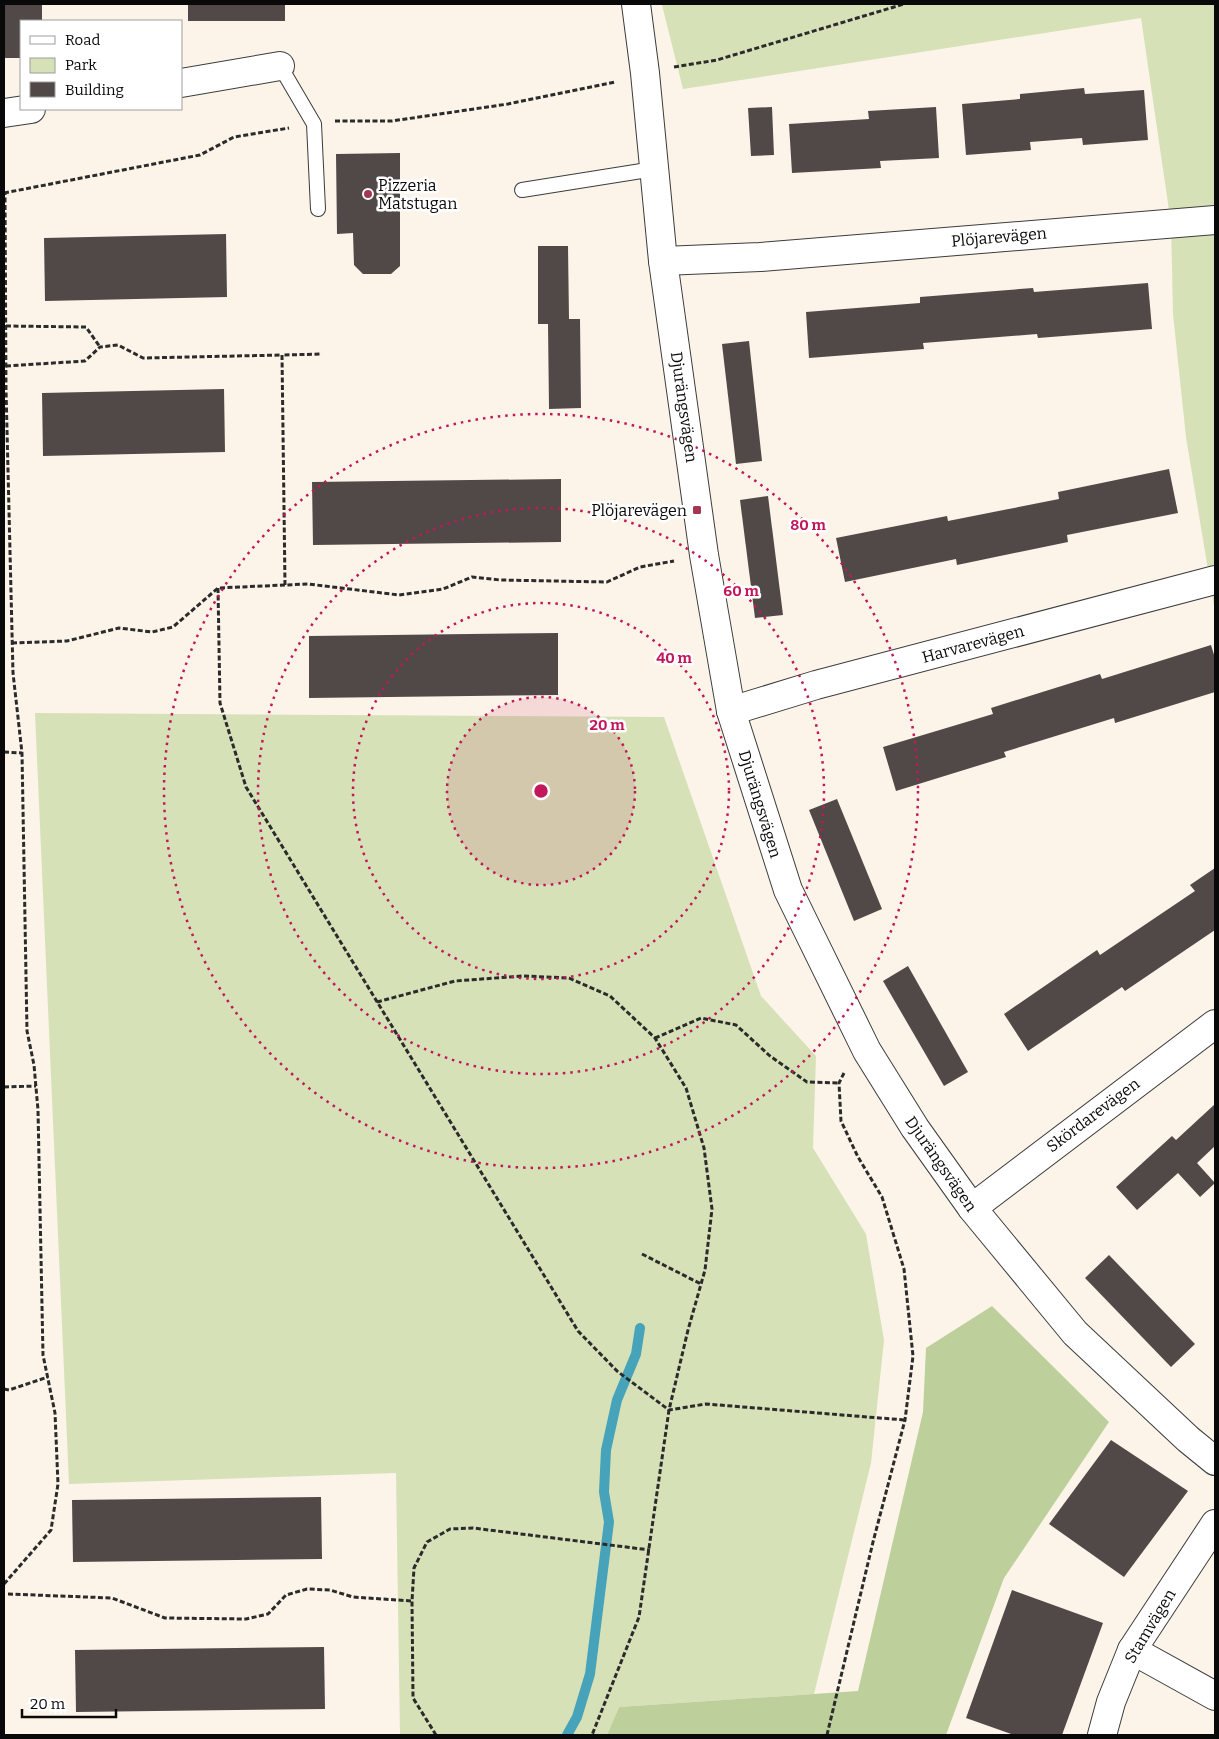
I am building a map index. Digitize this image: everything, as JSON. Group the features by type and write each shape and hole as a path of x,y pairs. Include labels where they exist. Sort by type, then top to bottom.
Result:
{"street":[{"name":"Djurängsvägen","path":"636,4 645,72 663,261 704,555 731,711 788,890 867,1051 915,1128 972,1208 1074,1333 1188,1439 1215,1461"},
{"path":"182,83 280,66"},
{"path":"4,113 24,110"},
{"name":"Plöjarevägen","path":"663,261 760,257 1215,220"},
{"name":"Harvarevägen","path":"731,711 826,683 1215,580"},
{"name":"Skördarevägen","path":"972,1208 1215,1024"},
{"name":"Stamvägen","path":"1102,1735 1111,1702 1132,1650 1215,1524"},
{"path":"1132,1650 1215,1696"}],"lane":[{"path":"280,66 314,124 318,209"},
{"path":"522,190 654,169"}],"path":[{"path":"4,1584 51,1530 58,1484 56,1413 43,1354 36,1086 27,1031 22,753 16,713 12,642 5,389 4,193 200,155 234,137 342,119 392,121 508,104 624,80 645,72 717,60 904,4"},
{"path":"6,326 86,327 100,346"},
{"path":"6,366 85,361 100,346 118,345 143,358 322,354"},
{"path":"282,354 285,585"},
{"path":"12,642 67,641 119,628 152,632 173,627 218,588 308,584 399,595 443,589 472,577 500,580 607,582 640,567 704,555"},
{"path":"218,588 220,703 246,788 578,1331 617,1370 670,1410 706,1404 905,1420"},
{"path":"4,752 22,753"},
{"path":"378,1002 454,980 523,976 568,978 610,996 655,1038 686,1088 704,1148 712,1209 701,1284 688,1330 670,1410 639,1616 592,1735"},
{"path":"655,1038 701,1018 736,1025 770,1056 807,1082 839,1083"},
{"path":"827,1735 870,1551 905,1420 913,1356 904,1268 882,1197 858,1157 841,1121 839,1083 850,1060 867,1051"},
{"path":"4,1087 36,1086"},
{"path":"642,1254 701,1284"},
{"path":"4,1389 9,1390 48,1377"},
{"path":"436,1735 413,1698 412,1601 414,1568 427,1542 450,1529 474,1528 650,1550"},
{"path":"8,1594 112,1598 165,1618 246,1620 268,1614 286,1596 307,1589 330,1590 353,1597 412,1601"}],"green space":[{"path":"1215,4 1215,612 1186,437 1173,314 1171,224 1141,18 683,89 662,5"},
{"path":"35,713 664,717 761,996 816,1056 813,1148 866,1234 884,1340 871,1463 814,1694 619,1707 607,1735 400,1735 396,1473 69,1484"},
{"path":"992,1306 1109,1422 1004,1578 946,1735 607,1735 619,1707 858,1691 923,1412 926,1348"}],"building":[{"path":"4,4 42,4 42,20 20,20 20,58 4,58"},
{"path":"188,4 285,4 285,21 188,21"},
{"path":"1084,88 1085,94 1144,90 1148,140 1083,145 1082,138 1030,142 1031,150 966,155 962,104 1020,99 1020,94"},
{"path":"772,107 774,155 751,156 748,108"},
{"path":"936,107 939,158 880,161 881,168 792,173 789,124 869,119 868,111"},
{"name":"Pizzeria Matstugan","path":"400,153 400,266 391,274 363,274 354,265 353,233 337,234 336,154"},
{"path":"226,234 227,297 45,301 44,238"},
{"path":"538,246 568,246 569,319 580,319 581,408 549,409 548,324 538,324"},
{"path":"1148,283 1152,329 1038,338 1037,334 923,343 924,349 809,358 806,312 920,303 920,297 1033,288 1034,292"},
{"path":"749,341 762,461 736,464 722,344"},
{"path":"224,389 225,452 43,456 42,393"},
{"path":"1169,469 1178,513 1067,535 1068,542 957,565 956,559 845,582 836,538 947,516 948,521 1059,499 1058,492"},
{"path":"561,479 561,542 313,545 312,482"},
{"path":"768,496 783,615 755,618 740,500"},
{"path":"558,633 558,695 309,698 309,636"},
{"path":"1211,645 1215,658 1215,692 1115,723 1114,718 1004,752 1006,757 896,791 883,747 993,714 991,708 1100,674 1102,679"},
{"path":"837,799 882,909 854,921 809,810"},
{"path":"1215,868 1215,930 1125,991 1122,987 1028,1051 1004,1014 1097,950 1100,955 1195,891 1190,885"},
{"path":"908,966 968,1072 944,1086 883,981"},
{"path":"1215,1104 1215,1146 1197,1163 1215,1183 1200,1197 1178,1173 1137,1210 1116,1187 1172,1136 1176,1140"},
{"path":"1109,1255 1195,1344 1171,1367 1085,1278"},
{"path":"1111,1440 1188,1491 1124,1577 1049,1524"},
{"path":"321,1497 322,1559 73,1562 72,1500"},
{"path":"1012,1590 1103,1623 1062,1735 1014,1735 966,1718"},
{"path":"324,1647 325,1709 76,1712 75,1650"}],"waterway":[{"path":"567,1735 577,1717 590,1674 609,1522 604,1492 606,1450 617,1400 636,1354 640,1328"}],"place":[{"name":"Pizzeria Matstugan","path":"368,194"},
{"name":"Plöjarevägen","path":"697,510"}]}
